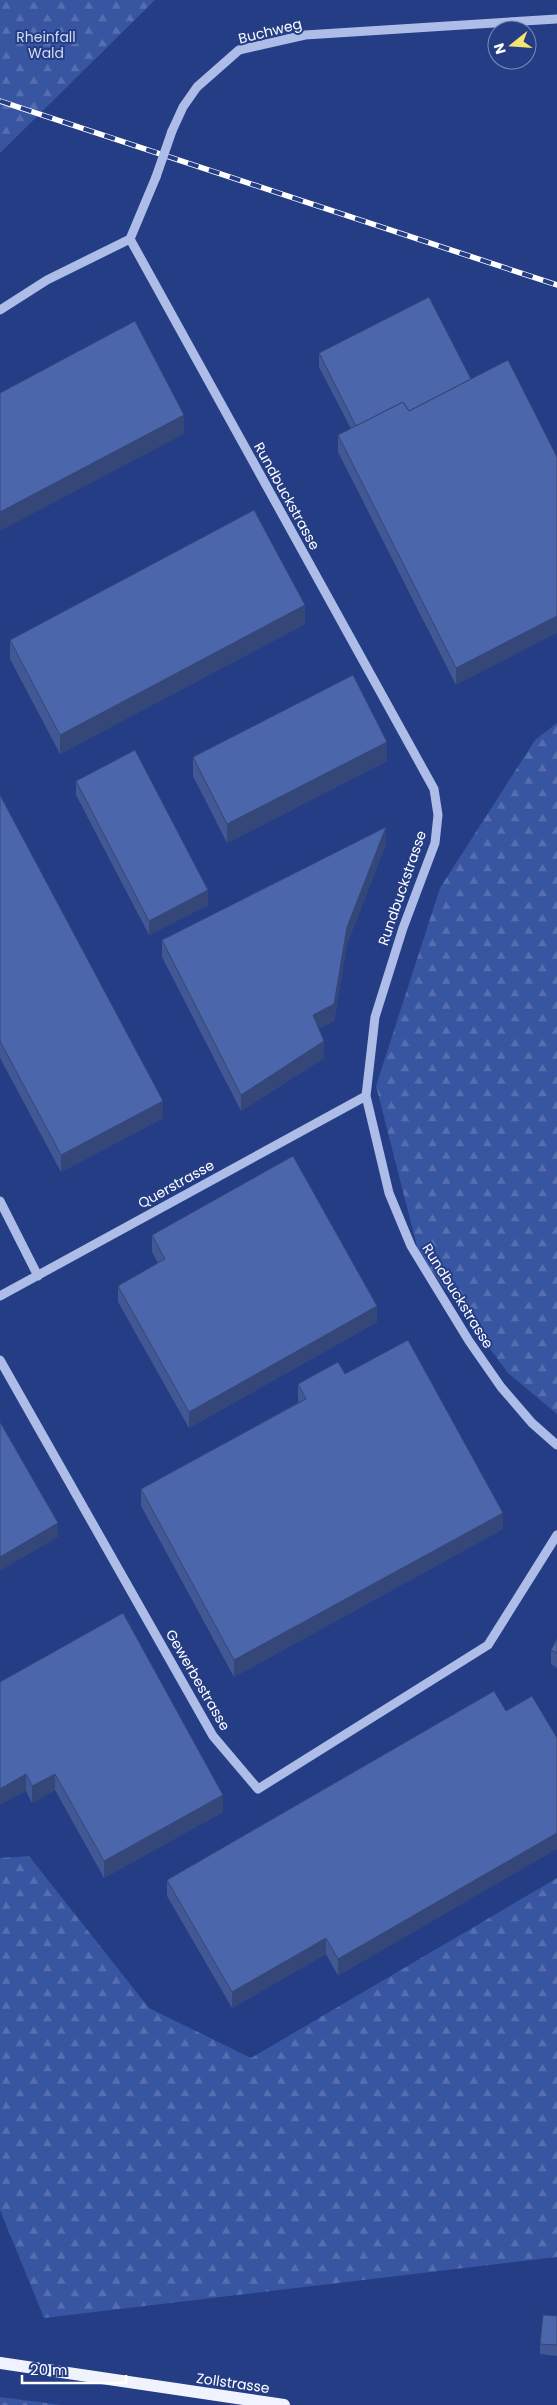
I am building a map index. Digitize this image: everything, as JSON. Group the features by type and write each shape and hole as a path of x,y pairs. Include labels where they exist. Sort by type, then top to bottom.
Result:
{"main road":[{"name":"Zollstrasse","path":"0,2363 284,2405"}],"street":[{"name":"Buchweg","path":"130,240 183,107 197,87 239,50 305,35 557,19"},
{"path":"0,310 47,280 130,240"},
{"name":"Rundbuckstrasse","path":"130,240 434,789 438,815 435,843 403,928 374,1017 366,1096 389,1193 411,1246 469,1341 501,1387 532,1422 557,1445"},
{"name":"Querstrasse","path":"0,1296 366,1096"},
{"path":"0,1201 38,1276"},
{"name":"Gewerbestrasse","path":"0,1360 213,1736 258,1789 488,1645 557,1535"}],"green space":[{"name":"Rheinfall Wald","path":"0,0 155,0 0,153"},
{"path":"557,723 557,1414 508,1373 419,1254 376,1086 440,888 535,740"},
{"path":"29,1856 149,2008 251,2058 557,1878 557,2257 44,2318 0,2210 0,1858"},
{"path":"0,2397 61,2405 0,2405"}],"building":[{"path":"429,297 471,379 409,411 403,402 356,426 319,353"},
{"path":"135,321 184,415 0,512 0,393"},
{"path":"508,360 557,457 557,616 456,668 338,435 403,402 409,411"},
{"path":"254,510 305,605 60,735 10,640"},
{"path":"353,675 387,742 227,824 193,757"},
{"path":"135,750 208,890 149,921 76,781"},
{"path":"0,795 163,1101 61,1155 0,1041"},
{"path":"386,827 347,927 334,1004 313,1015 324,1041 241,1095 162,940"},
{"path":"293,1156 377,1306 189,1412 118,1286 165,1259 152,1235"},
{"path":"408,1340 503,1513 234,1660 141,1489 306,1399 298,1384 338,1362 345,1374"},
{"path":"0,1422 58,1523 0,1557"},
{"path":"123,1613 223,1795 104,1861 55,1774 32,1786 26,1774 0,1789 0,1682"},
{"path":"557,1639 557,1653 551,1650"},
{"path":"494,1691 506,1711 532,1696 557,1738 557,1833 338,1959 326,1938 232,1992 167,1880"},
{"path":"543,2315 557,2316 557,2345 540,2344"}],"railway":[{"path":"0,101 557,285"}]}
